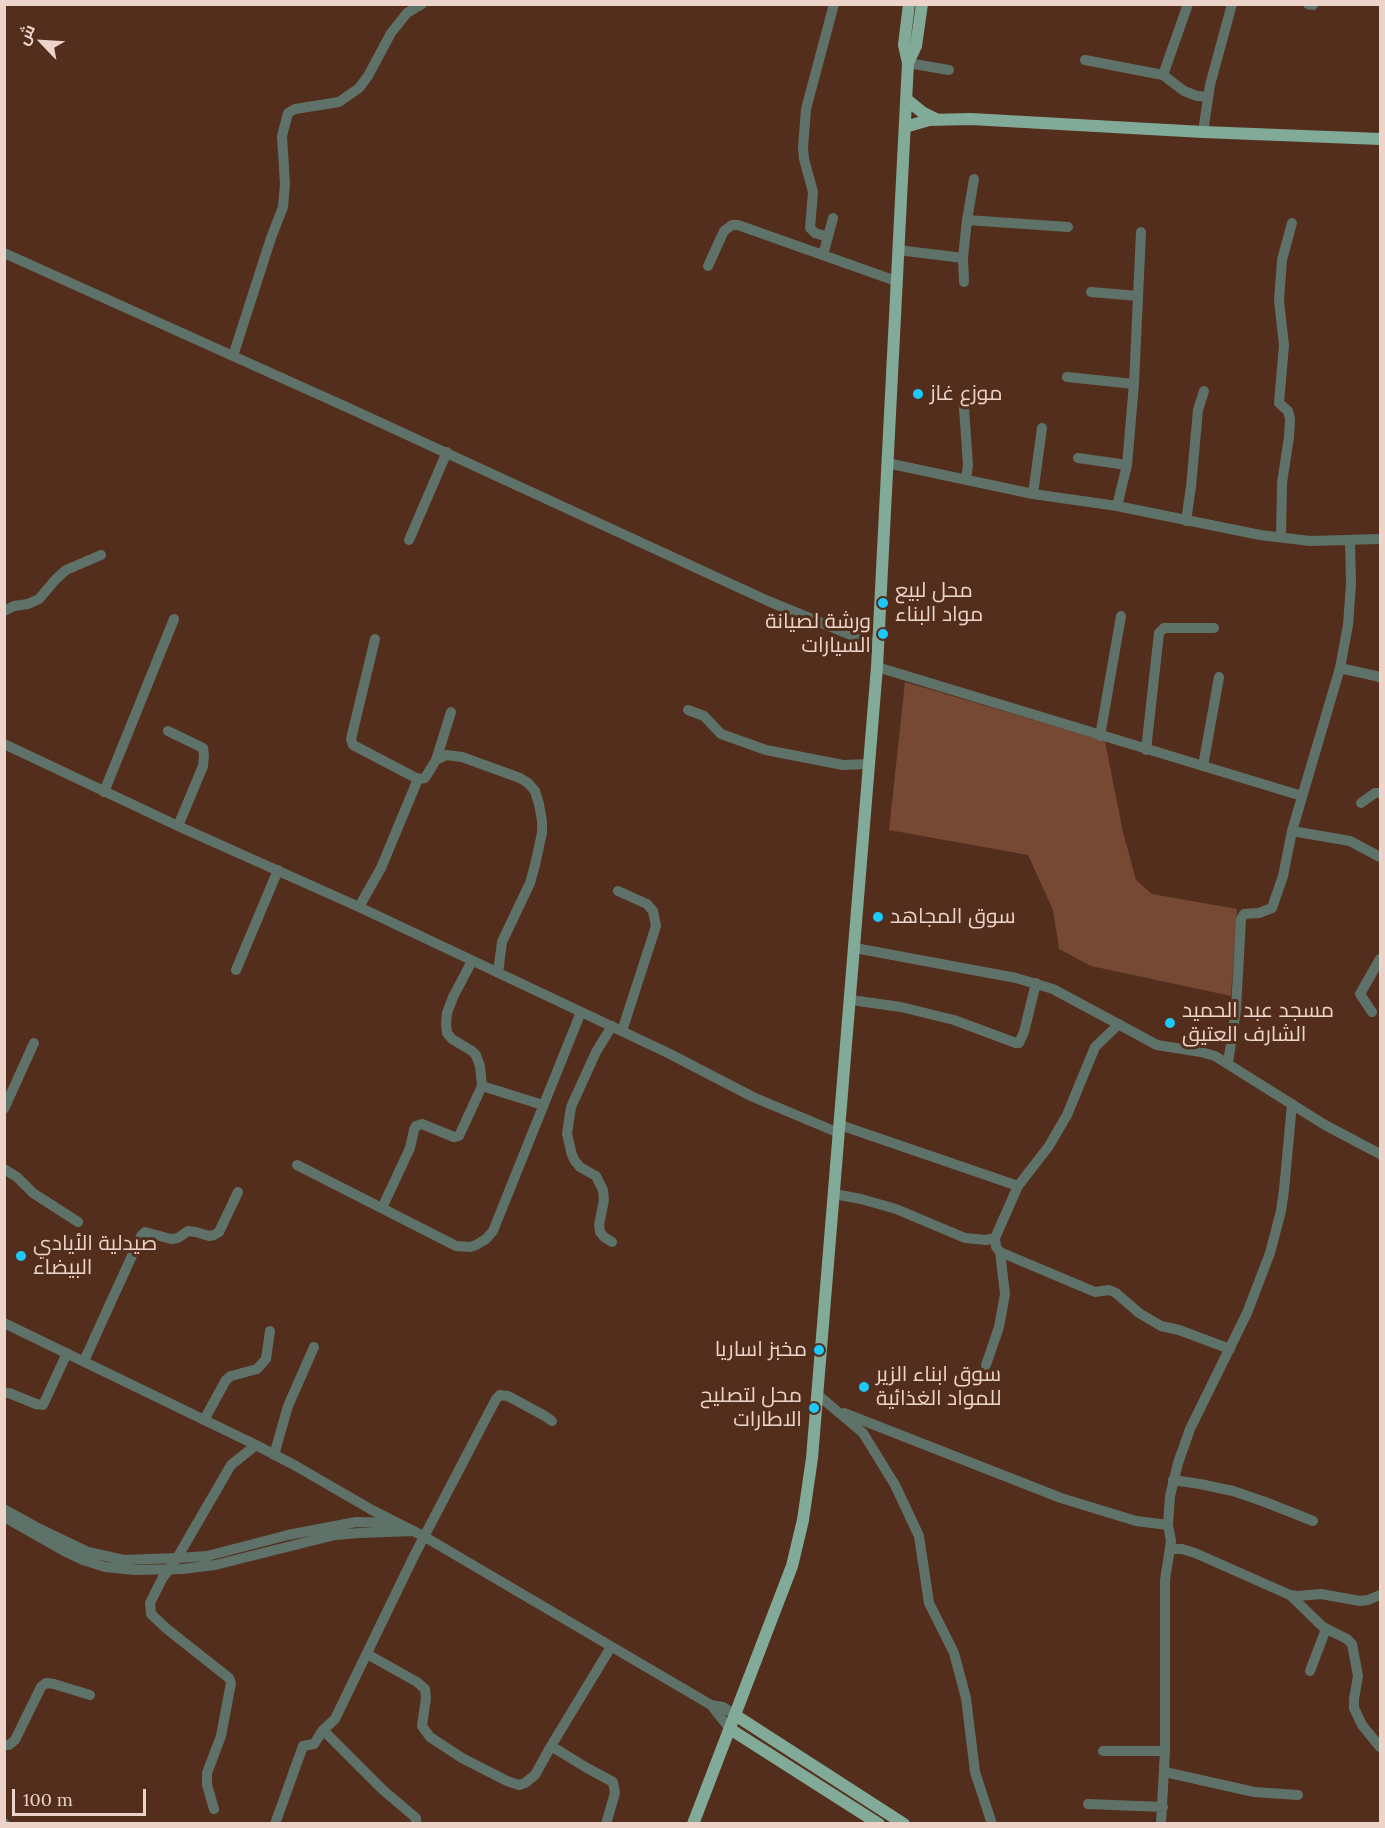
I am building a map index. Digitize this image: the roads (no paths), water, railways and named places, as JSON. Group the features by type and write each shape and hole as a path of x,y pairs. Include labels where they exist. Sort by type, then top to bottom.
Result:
{"main road":[{"path":"693,1824 787,1579 796,1551 812,1458 877,667 908,63 904,45 909,4"},
{"path":"908,63 916,46 922,4"},
{"path":"906,99 937,120"},
{"path":"905,128 922,122 971,118 1203,132 1380,139"},
{"path":"735,1715 904,1824"},
{"path":"730,1729 879,1824"}],"street":[{"path":"233,357 283,207 285,184 282,136 288,113 294,109 339,102 359,88 391,33 407,14 422,4"},
{"path":"828,237 815,233 810,228 813,192 803,148 806,109 834,4"},
{"path":"1163,75 1188,4"},
{"path":"1308,4 1313,5"},
{"path":"1203,132 1208,97 1231,5"},
{"path":"1085,60 1163,75 1184,91 1208,97"},
{"path":"908,63 949,70"},
{"path":"964,282 963,258 974,179"},
{"path":"823,255 833,218"},
{"path":"967,220 1068,227"},
{"path":"1281,537 1282,483 1290,419 1288,411 1279,403 1284,345 1279,301 1282,260 1292,223"},
{"path":"708,266 724,231 735,224 896,281"},
{"path":"1117,506 1126,465 1134,384 1141,232"},
{"path":"898,250 963,258"},
{"path":"4,253 447,452 768,601 878,646"},
{"path":"1091,292 1138,296"},
{"path":"1067,377 1134,384"},
{"path":"1186,521 1198,410 1204,391"},
{"path":"964,408 968,465 966,479"},
{"path":"1032,494 1042,428"},
{"path":"409,540 447,452"},
{"path":"1078,458 1126,465"},
{"path":"887,463 1032,494 1117,506 1260,535 1310,541 1380,539"},
{"path":"1228,1063 1236,1010 1241,919 1244,914 1258,913 1274,906 1283,876 1292,831 1340,668 1348,625 1351,584 1350,541"},
{"path":"4,612 14,606 28,604 39,599 66,570 101,555"},
{"path":"1100,736 1120,616"},
{"path":"104,792 174,619"},
{"path":"1146,750 1159,633 1164,628 1214,628"},
{"path":"375,639 351,739 353,745 417,778 427,777 436,760 451,711"},
{"path":"877,667 1302,796"},
{"path":"1340,668 1380,677"},
{"path":"1203,766 1219,677"},
{"path":"688,710 704,716 721,734 766,750 843,765 869,764"},
{"path":"168,731 203,748 204,755 203,766 178,826"},
{"path":"4,744 612,1026 753,1097 840,1129 1018,1186"},
{"path":"436,760 446,756 462,758 519,778 535,791 539,804 542,833 535,865 530,883 500,949 498,973"},
{"path":"359,907 373,885 385,859 417,778"},
{"path":"1361,803 1375,793 1380,793"},
{"path":"1292,831 1350,841 1371,850 1380,857"},
{"path":"236,970 278,870"},
{"path":"618,891 647,904 653,911 656,926 622,1031"},
{"path":"855,948 1016,978 1053,989 1158,1045 1201,1052 1228,1063 1325,1125 1380,1154"},
{"path":"1372,1012 1360,994 1380,959"},
{"path":"382,1208 410,1148 416,1126 422,1124 454,1137 459,1136 482,1086 480,1066 476,1055 452,1039 447,1033 446,1024 453,997 472,961"},
{"path":"851,1000 901,1007 954,1020 1016,1043 1024,1032 1036,983"},
{"path":"297,1165 456,1246 470,1247 486,1239 493,1231 581,1012"},
{"path":"1119,1024 1095,1047 1067,1115 1049,1146 1018,1186 994,1238 996,1247 1000,1252 1095,1292 1109,1290 1116,1293 1138,1313 1161,1326 1179,1330 1230,1349"},
{"path":"612,1026 596,1052 571,1107 567,1134 575,1161 580,1167 596,1176 603,1190 600,1232 612,1242"},
{"path":"4,1109 34,1043"},
{"path":"482,1086 543,1106"},
{"path":"1161,1824 1165,1751 1165,1580 1171,1541 1167,1511 1173,1480 1190,1430 1256,1292 1276,1232 1284,1190 1292,1104"},
{"path":"4,1169 17,1177 33,1193 78,1222"},
{"path":"84,1361 141,1236 145,1232 171,1239 178,1238 188,1231 214,1235 219,1232 238,1192"},
{"path":"834,1194 896,1209 965,1238 986,1240 994,1238"},
{"path":"986,1365 999,1327 1005,1294 1000,1252"},
{"path":"4,1323 256,1445 425,1537 711,1705 723,1707 735,1715"},
{"path":"204,1420 226,1380 231,1376 257,1369 266,1359 270,1331"},
{"path":"274,1455 288,1406 314,1347"},
{"path":"4,1393 43,1405 67,1353"},
{"path":"275,1824 303,1746 314,1744 323,1730 335,1719 414,1556 496,1399 500,1395 508,1396 552,1422"},
{"path":"818,1395 863,1433 895,1485 919,1536 929,1603 954,1653 966,1698 975,1772 992,1824"},
{"path":"836,1410 1061,1498 1136,1521 1168,1525"},
{"path":"214,1809 207,1785 207,1773 221,1736 231,1683 226,1674 166,1629 151,1614 150,1604 162,1579 177,1558 231,1466 256,1445"},
{"path":"1173,1480 1233,1491 1313,1521"},
{"path":"4,1509 88,1552 124,1560 207,1556 288,1535 356,1522 401,1524"},
{"path":"4,1517 55,1547 83,1560 118,1569 169,1569 215,1565 335,1535 414,1531"},
{"path":"1170,1550 1182,1549 1195,1553 1290,1595 1322,1594 1360,1601 1380,1595"},
{"path":"1290,1595 1326,1629 1347,1639 1352,1644 1358,1676 1354,1708 1362,1725 1380,1747"},
{"path":"1310,1671 1326,1629"},
{"path":"367,1654 417,1682 425,1689 422,1726 430,1737 462,1758 519,1785 535,1775 611,1647"},
{"path":"4,1745 9,1745 15,1740 41,1687 46,1683 90,1695"},
{"path":"711,1705 730,1729"},
{"path":"323,1730 383,1790 416,1818 416,1824"},
{"path":"551,1746 614,1782 615,1793 606,1824"},
{"path":"1103,1751 1165,1751"},
{"path":"1164,1772 1254,1792 1298,1796"},
{"path":"1088,1803 1163,1807"}],"place":[{"name":"موزع غاز","path":"918,394"},
{"name":"محل لبيع مواد البناء","path":"883,603"},
{"name":"ورشة لصيانة السيارات","path":"883,634"},
{"name":"سوق المجاهد","path":"878,917"},
{"name":"مسجد عبد الحميد الشارف العتيق","path":"1170,1023"},
{"name":"صيدلية الأيادي البيضاء","path":"21,1256"},
{"name":"مخبز اساريا","path":"819,1350"},
{"name":"سوق ابناء الزير للمواد الغذائية","path":"864,1387"},
{"name":"محل لتصليح الاطارات","path":"814,1408"}]}
